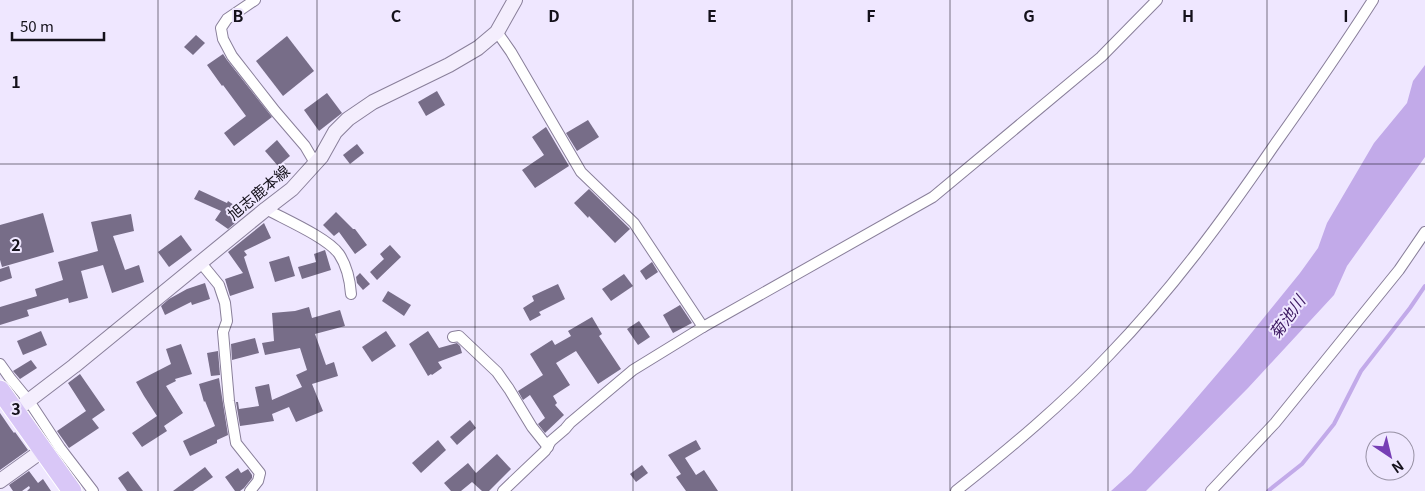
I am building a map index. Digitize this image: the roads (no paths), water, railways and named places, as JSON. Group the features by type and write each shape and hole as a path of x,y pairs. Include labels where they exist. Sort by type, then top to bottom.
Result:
{"highway":[{"path":"0,390 22,406 42,450 72,491"}],"main road":[{"name":"旭志鹿本線","path":"22,406 292,189 321,157 335,132 348,119 373,102 478,48 497,32 515,0"},
{"path":"0,481 42,450"}],"street":[{"path":"254,0 228,19 221,28 223,39 232,56 274,111 305,146 315,163"},
{"path":"503,491 570,423 633,370 703,327 933,197 1101,57 1157,0"},
{"path":"956,491 1031,429 1108,356 1150,310 1214,230 1249,182 1336,57 1373,0"},
{"path":"497,32 511,52 581,172 634,223 703,327"},
{"path":"266,209 332,246 344,263 351,294"},
{"path":"1211,491 1275,423 1399,270 1425,232"},
{"path":"201,263 219,285 225,303 227,321 223,332 229,401 236,443 260,473 258,481 250,491"},
{"path":"453,337 459,336 497,372 532,427 548,446"},
{"path":"0,364 10,378 22,406 60,448 93,491"}],"water":[{"name":"菊池川","path":"1425,65 1425,157 1347,266 1334,295 1248,388 1146,491 1111,491 1131,473 1183,414 1300,273 1318,248 1327,223 1374,143 1407,103 1413,81"}],"waterway":[{"path":"1268,491 1302,464 1334,424 1361,371 1425,286"}]}
